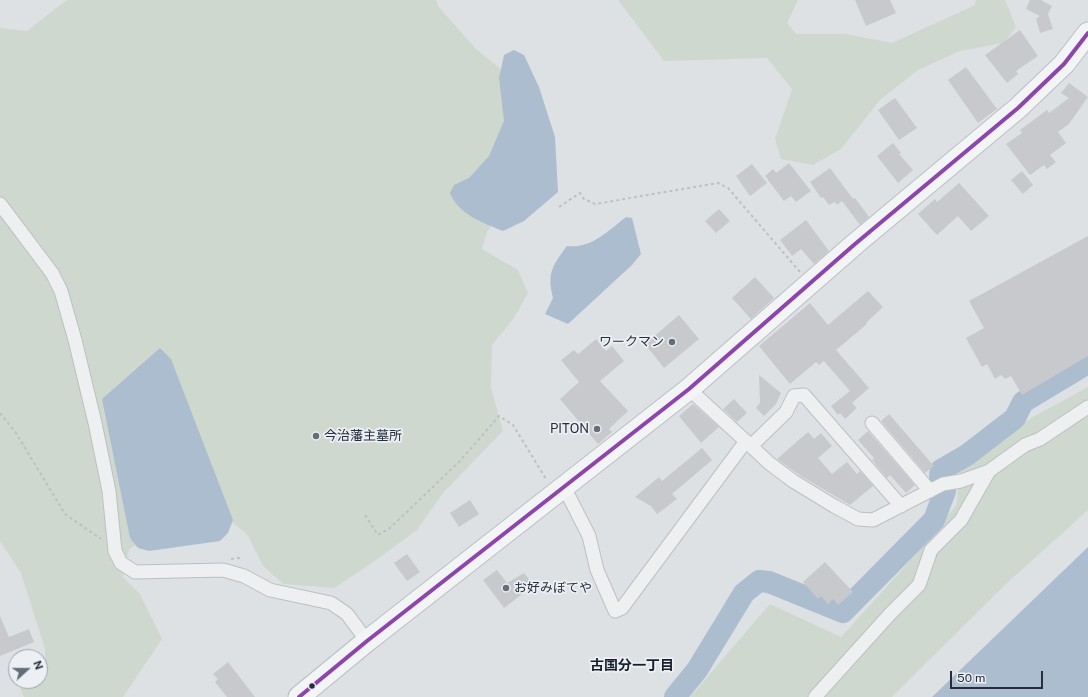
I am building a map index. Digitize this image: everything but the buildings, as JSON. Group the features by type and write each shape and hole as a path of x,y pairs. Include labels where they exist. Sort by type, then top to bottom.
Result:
{"main road":[{"path":"299,697 367,641 689,389 809,284 1018,108 1064,64 1088,33"}],"street":[{"path":"0,204 52,273 60,291 75,340 95,423 109,492 115,551 121,563 135,572 223,570 244,576 270,590 331,603 347,614 367,641"},
{"path":"689,389 769,463 792,481 858,519 874,520 943,484 960,481 990,471 1025,445 1040,439 1088,407"},
{"path":"560,490 589,536 597,570 615,611 622,608 749,444 786,412 794,396 804,395 901,506"},
{"path":"872,423 930,491"},
{"path":"815,697 890,614 919,585 931,550 961,520 990,471"}],"path":[{"path":"559,207 580,192 584,199 595,204 609,203 628,197 718,183 728,188 809,284"},
{"path":"0,413 16,433 65,514 94,533 115,551"},
{"path":"365,515 378,535 390,528 459,462 499,416 513,425 560,490"}],"shaded area":[{"path":"436,0 439,7 476,49 518,83 522,183 487,232 482,249 518,270 528,293 514,318 492,345 491,387 503,431 443,493 417,530 334,588 283,584 263,566 247,534 207,503 129,549 123,577 140,594 162,639 123,697 24,697 20,689 48,689 48,649 45,649 21,573 0,541 0,28 27,31 65,1"},
{"path":"618,0 798,0 787,23 796,34 846,34 892,43 975,5 976,0 1005,0 1016,27 1003,43 960,51 918,70 880,100 841,149 813,165 781,159 775,139 792,89 767,58 664,61"},
{"path":"1088,387 1088,510 1006,584 892,697 690,697 770,604 841,637 917,553 957,504 958,471 1031,418"}],"water":[{"path":"514,50 524,55 539,87 555,137 558,192 524,221 503,231 472,217 465,212 459,207 450,193 454,185 469,178 489,156 504,121 499,78 504,55"},
{"path":"626,217 632,218 641,254 632,265 568,324 545,314 553,298 551,289 552,270 567,246 584,245 591,242 606,233"},
{"path":"160,348 171,359 233,520 228,533 220,541 149,551 138,548 130,538 102,399"},
{"path":"1088,547 1088,697 932,697"}],"waterway":[{"path":"675,697 697,670 744,593 759,581 769,582 843,612 934,520 945,491 940,476 941,470 967,455 1015,418 1023,402 1088,363"}],"transit line":[{"path":"299,697 367,641 689,389 855,244 1018,108 1064,64 1088,33"}],"place":[{"name":"ワークマン","path":"672,342"},
{"name":"PITON","path":"597,429"},
{"name":"今治藩主墓所","path":"316,436"},
{"name":"お好みぼてや","path":"506,588"}],"district":[{"name":"古国分一丁目","path":"632,666"}]}
